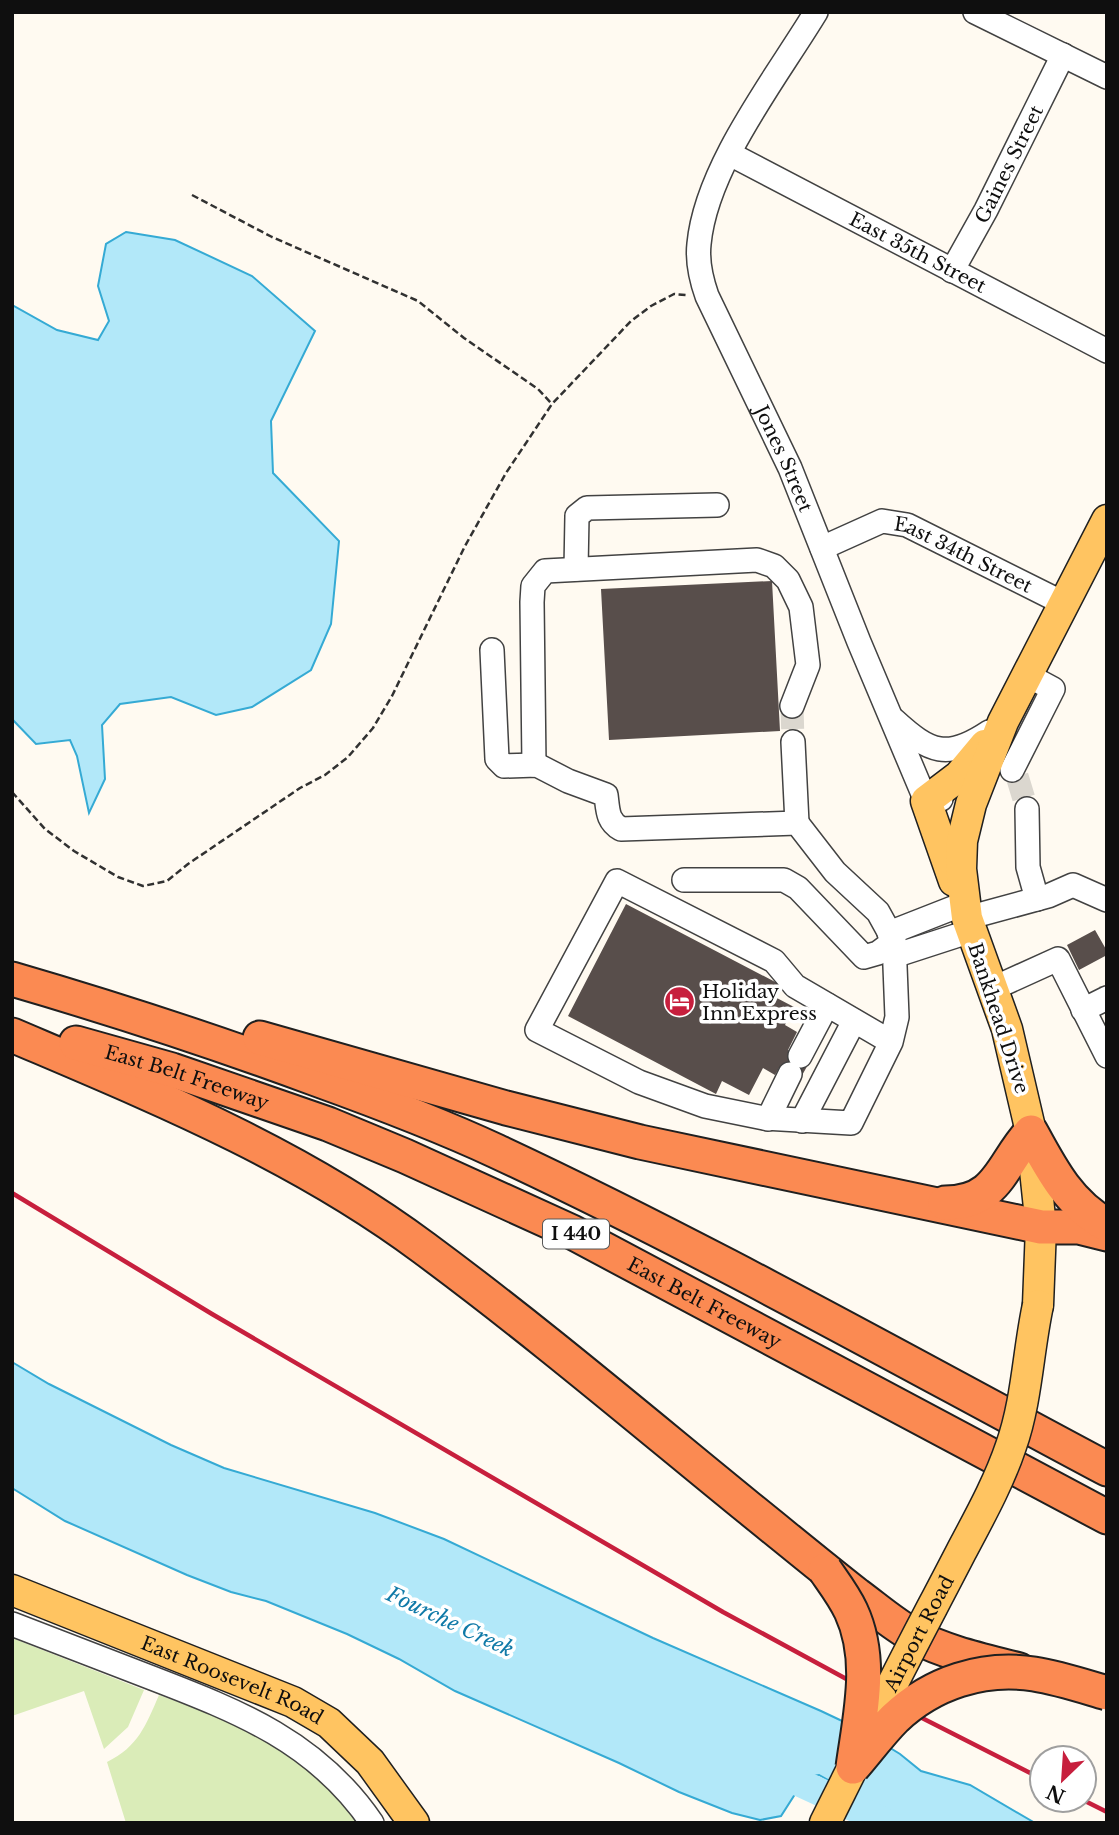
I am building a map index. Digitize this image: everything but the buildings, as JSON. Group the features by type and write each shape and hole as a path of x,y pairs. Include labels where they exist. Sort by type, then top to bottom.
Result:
{"highway":[{"name":"East Belt Freeway","path":"12,979 167,1026 261,1059 374,1100 494,1150 677,1239 1107,1469"},
{"path":"59,993 204,1023 506,1108 640,1142 1041,1227 1079,1227 1107,1234"},
{"name":"East Belt Freeway","path":"12,1026 172,1070 328,1124 405,1156 572,1232 1107,1517"},
{"path":"12,1035 148,1091 215,1123 316,1176 421,1245 825,1570 917,1637 954,1652 1107,1693"},
{"path":"929,1203 961,1203 988,1190 999,1180 1020,1144 1031,1132 1068,1194 1092,1217 1107,1225"},
{"path":"825,1570 852,1613 864,1662 853,1767"},
{"path":"853,1767 896,1718 939,1688 977,1675 1031,1674"}],"main road":[{"name":"Bankhead Drive","path":"926,801 960,776 1003,722 1107,520"},
{"name":"Bankhead Drive","path":"1003,722 1000,770 971,804 962,841 961,869 967,918 994,988 1025,1099 1041,1227 1038,1305 1012,1445"},
{"name":"Jones Street","path":"926,801 967,918"},
{"name":"Airport Road","path":"825,1823 884,1699 969,1538 1012,1445"},
{"name":"East Roosevelt Road","path":"12,1590 293,1702 329,1723 370,1762 414,1823"}],"street":[{"name":"Jones Street","path":"816,12 730,154 701,227 699,267 707,296 790,468 926,801"},
{"path":"975,12 1107,77"},
{"name":"Gaines Street","path":"953,271 1063,55"},
{"name":"East 35th Street","path":"730,154 1107,351"},
{"path":"576,569 577,516 587,508 717,505"},
{"name":"East 34th Street","path":"822,548 882,521 908,524 1063,603"},
{"path":"534,765 533,586 545,571 757,560 774,566 788,580 801,607 808,665 792,706"},
{"path":"492,650 497,759 504,766 534,765 606,795 612,824 621,829 797,823"},
{"path":"926,801 951,796 1000,770 1053,689 1027,675"},
{"path":"892,718 918,739 949,750 971,744 1003,722"},
{"path":"793,742 797,823 835,872 878,912 893,943 897,1017 891,1042 851,1123 768,1119 705,1106 639,1082 537,1030 617,881 774,961 795,986 891,1042"},
{"path":"1027,809 1028,867 1037,899"},
{"path":"684,880 784,880 798,888 864,957 878,953 893,943 967,918 1037,899 1073,885 1107,900"},
{"path":"994,988 1058,959 1106,1055"},
{"path":"1083,1010 1107,998"},
{"path":"768,1119 827,1005"},
{"path":"802,1121 854,1021"},
{"path":"12,1624 234,1710 278,1734 315,1760 359,1803 372,1823"}],"path":[{"path":"192,195 272,237 418,301 464,338 538,389 552,404"},
{"path":"12,792 45,829 74,851 118,877 143,886 167,881 255,818 325,775 348,757 373,728 392,696 465,546 499,485 552,404 631,321 651,306 674,294 707,296"}],"green space":[{"path":"12,1638 144,1690 128,1727 104,1749 84,1691 12,1716"},
{"path":"159,1695 247,1729 288,1752 330,1786 359,1823 126,1823 107,1762 134,1742"}],"water":[{"path":"126,232 175,240 252,276 315,331 271,421 273,473 339,541 331,624 311,670 252,707 216,715 171,697 120,704 102,725 105,779 89,813 77,756 70,740 36,744 12,719 12,305 57,330 98,340 109,321 98,286 106,244"},
{"path":"12,1362 49,1384 171,1445 224,1468 375,1513 444,1539 653,1638 859,1729 900,1754 921,1771 970,1785 1035,1823 868,1823 874,1810 869,1803 819,1775 806,1777 781,1816 760,1820 732,1813 679,1792 455,1691 399,1659 347,1634 266,1601 231,1592 187,1575 65,1521 12,1488"}],"waterway":[{"name":"Fourche Creek","path":"768,1768 887,1823"}],"tunnel":[{"path":"792,706 793,742"},
{"path":"1017,776 1027,809"}],"railway":[{"path":"12,1193 212,1314 723,1612 863,1688 1028,1772"},
{"path":"1098,1808 1107,1812"}],"place":[{"name":"Holiday Inn Express","path":"679,1002"}]}
